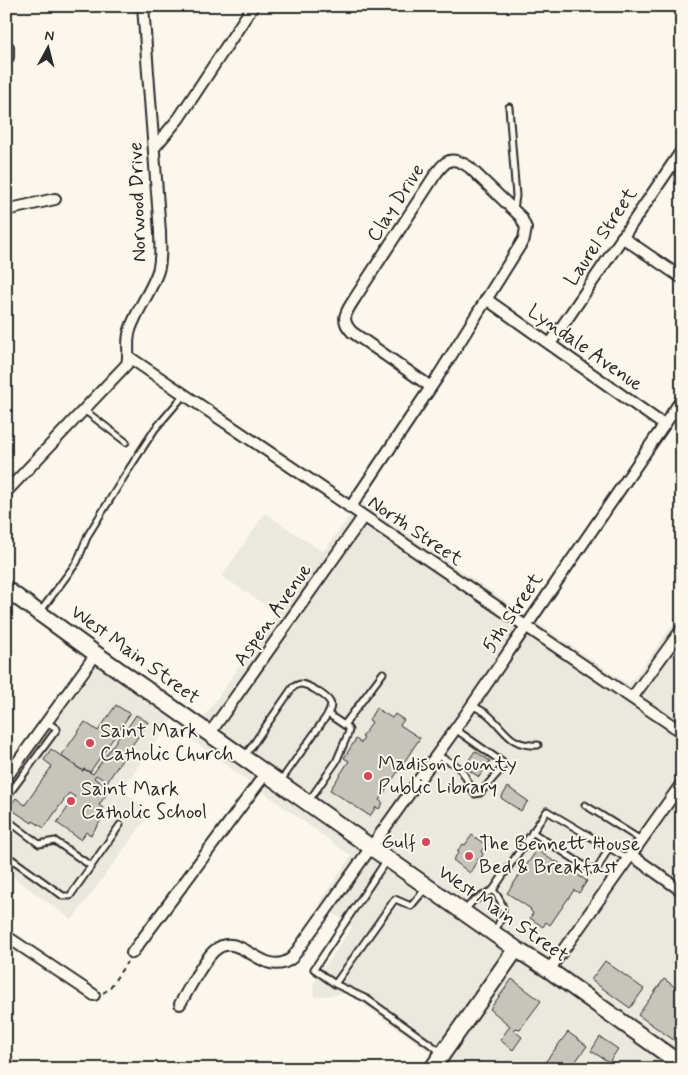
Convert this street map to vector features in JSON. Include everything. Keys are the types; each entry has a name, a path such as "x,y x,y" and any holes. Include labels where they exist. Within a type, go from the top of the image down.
{"main road":[{"name":"West Main Street","path":"6,588 96,654 516,949 549,970 678,1066"},
{"path":"438,1064 516,949"}],"street":[{"name":"Norwood Drive","path":"129,357 127,342 129,333 154,280 161,257 143,6"},
{"path":"154,148 179,118 253,6"},
{"path":"6,58 8,57 8,47"},
{"name":"Laurel Street","path":"550,344 682,150"},
{"name":"Clay Drive","path":"350,508 432,387 524,239 525,224 514,210 477,174 461,162 454,160 444,163 346,314 345,324 352,332 432,387"},
{"path":"6,210 56,200"},
{"path":"622,237 682,278"},
{"name":"Lyndale Avenue","path":"486,299 664,425"},
{"path":"6,492 123,370 129,357"},
{"name":"North Street","path":"129,357 682,732"},
{"name":"5th Street","path":"180,1004 209,957 221,946 228,944 236,945 267,962 275,964 286,962 292,958 472,705 682,398"},
{"name":"Aspen Avenue","path":"210,733 363,517"},
{"path":"632,698 682,629"},
{"path":"6,778 96,654"},
{"path":"132,953 266,772"},
{"path":"549,970 682,783"},
{"path":"630,857 682,891"},
{"path":"6,936 94,995"}],"lane":[{"path":"509,107 516,196 514,210"},
{"path":"40,612 77,562 88,535 155,429 184,395"},
{"path":"84,410 126,442"},
{"path":"344,725 383,673"},
{"path":"244,757 293,687 302,684 327,698 331,702 328,714 280,783"},
{"path":"472,705 487,714 502,732 521,745 538,745"},
{"path":"308,803 336,762 349,730 328,714"},
{"path":"6,798 57,729 47,722"},
{"path":"436,755 459,768 467,778 470,788 475,794 480,794 503,768 502,762 454,729"},
{"path":"585,805 641,840"},
{"path":"464,912 473,901 493,890 547,810 609,847 630,857"},
{"path":"6,820 39,844 54,841 91,866"},
{"path":"6,855 63,896 70,896 120,824"},
{"path":"532,832 591,870 598,868 609,847"},
{"path":"387,858 314,969 335,984 367,999 438,1064"},
{"path":"335,984 395,899 411,906 427,886"},
{"path":"493,890 502,901 503,908 503,916 494,933"}],"path":[{"path":"94,995 103,994 110,989 132,953"}],"shaded area":[{"path":"360,502 629,685 682,612 682,1069 429,1069 423,1064 431,1053 348,993 315,997 313,984 352,927 319,903 351,856 189,738 277,613 222,576 265,513 323,552"},
{"name":"Saint Mark Catholic School","path":"97,666 172,720 121,790 151,812 72,920 6,872 6,790"}],"building":[{"name":"Saint Mark Catholic Church","path":"116,705 130,714 90,772 84,769 83,771 61,756 85,722 98,731"},
{"name":"Madison County Public Library","path":"376,708 392,718 395,714 404,720 400,725 420,738 379,800 383,803 379,809 376,807 370,816 330,790 349,761 344,758 356,739 361,743 364,738 362,737 372,722 369,720"},
{"path":"136,715 148,722 107,782 96,775 94,778 110,789 99,805 103,808 97,816 102,819 91,835 86,832 81,840 57,823 75,797 69,793 44,828 33,821 32,823 9,808 16,798 25,805 52,766 44,760 51,749 83,771 84,769 93,774"},
{"path":"475,751 490,761 479,777 464,767"},
{"path":"508,787 528,801 521,811 501,798"},
{"name":"The Bennett House Bed & Breakfast","path":"472,835 486,845 481,851 483,854 481,858 478,859 470,873 453,860 459,852 457,851 463,844 465,845"},
{"path":"537,850 587,881 579,893 574,890 550,925 546,922 543,927 530,918 533,913 531,909 507,893"},
{"path":"605,961 644,989 630,1008 591,980"},
{"path":"512,979 541,1001 520,1029 515,1028 513,1030 522,1037 513,1050 500,1040 510,1026 490,1009"},
{"path":"664,979 682,992 682,1038 678,1043 638,1015"},
{"path":"568,1032 587,1046 570,1069 540,1069"},
{"path":"600,1037 618,1049 609,1062 591,1051"}],"place":[{"name":"Saint Mark Catholic Church","path":"90,743"},
{"name":"Madison County Public Library","path":"368,776"},
{"name":"Saint Mark Catholic School","path":"71,801"},
{"name":"Gulf","path":"426,842"},
{"name":"The Bennett House Bed & Breakfast","path":"469,856"}]}
